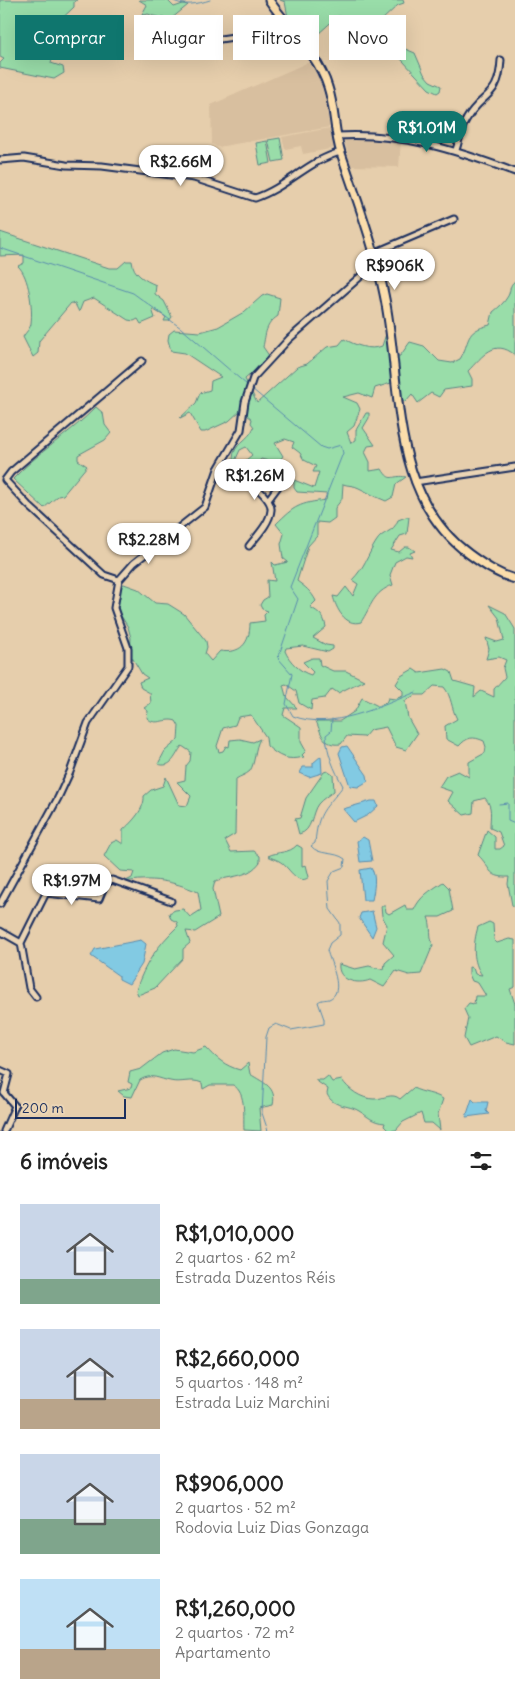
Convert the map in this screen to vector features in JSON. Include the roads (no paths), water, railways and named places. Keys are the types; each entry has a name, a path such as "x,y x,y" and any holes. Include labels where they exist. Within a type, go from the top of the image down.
{"main road":[{"path":"269,0 279,15"},
{"path":"315,60 324,76 331,98 341,152 357,194 377,262 390,330 399,419 415,482 435,521 453,540 493,571 515,579"}],"street":[{"path":"456,150 465,120 493,92 500,77 501,60"},
{"path":"337,136 381,135 456,150 515,172"},
{"path":"0,160 24,158 66,165 102,166 194,178 255,198 280,187 321,160 341,152"},
{"path":"374,252 454,219"},
{"path":"0,904 58,798 88,724 128,666 128,648 114,608 119,580 134,563 205,507 222,462 242,430 245,402 253,378 289,339 377,262"},
{"path":"119,580 104,575 28,505 5,480 11,472 142,361"},
{"path":"222,462 246,479 268,500 272,509 249,546"},
{"path":"415,482 515,467"},
{"path":"268,500 288,473"},
{"path":"36,996 29,988 21,943 47,893 99,899 105,884 112,880 171,901"},
{"path":"0,932 21,943"},
{"path":"0,1070 9,1074 4,1093 16,1106 4,1131"}],"water":[{"path":"347,746 367,775 368,781 358,787 350,786 339,753 342,747"},
{"path":"321,756 322,773 309,777 300,773 303,767 313,767 313,763"},
{"path":"376,801 378,806 368,815 354,822 343,809"},
{"path":"363,837 368,840 372,861 360,862 357,841"},
{"path":"371,868 374,879 372,900 363,900 360,870"},
{"path":"372,911 376,927 372,937 359,918 361,913"},
{"path":"141,940 146,944 142,964 129,984 119,979 119,976 91,956 95,949"},
{"path":"472,1099 475,1102 488,1102 486,1111 489,1114 466,1117"}],"waterway":[{"path":"172,0 181,4 196,4 210,0"},
{"path":"0,248 133,293 181,328 247,385"},
{"path":"252,389 321,447 327,449 341,445 343,453 290,587 298,599 278,658 292,674 286,704 293,716 323,721 356,715 416,692"},
{"path":"268,1131 262,1113 266,1037 269,1028 276,1024 291,1030 324,1024 318,1002 329,999 334,995 337,984 327,950 330,943 340,935 340,923 330,909 328,881 334,871 344,867 345,859 337,855 318,851 311,846 315,843 316,832 323,811 343,786 328,749 326,735 331,731 332,719"},
{"path":"499,804 508,803 508,821 515,824"}]}
